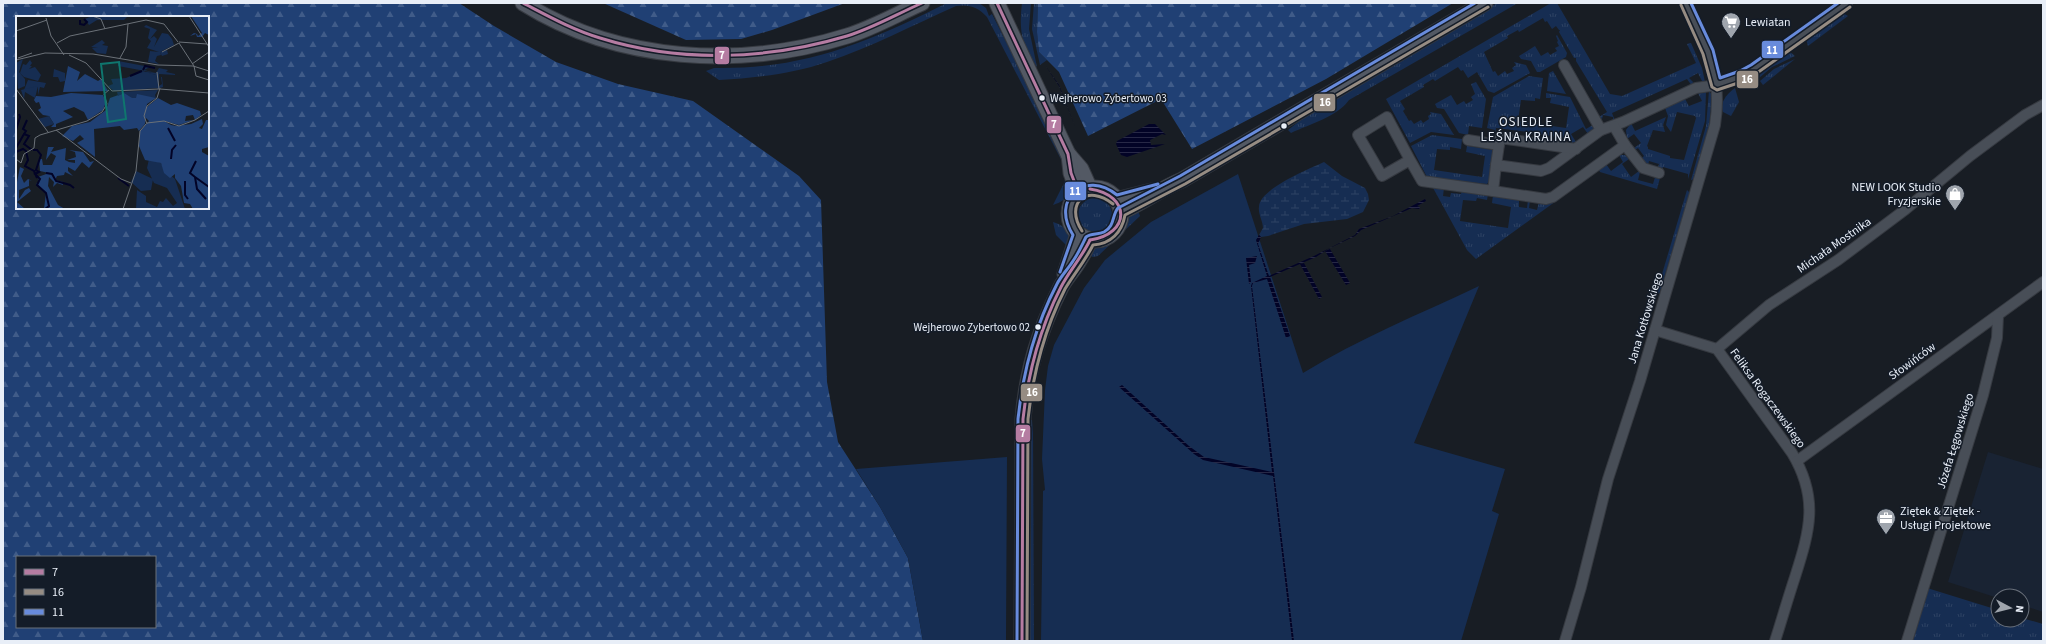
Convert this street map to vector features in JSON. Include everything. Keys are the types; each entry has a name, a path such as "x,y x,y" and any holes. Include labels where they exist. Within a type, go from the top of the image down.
{"street":[{"path":"523,3 539,13 576,30 624,45 695,56 751,55 779,52 848,35 922,3"},
{"path":"997,3 1068,154 1071,173 1084,191"},
{"path":"1118,206 1139,204 1161,189 1182,180 1485,3"},
{"name":"Jana Kotłowskiego","path":"1565,641 1581,587 1610,472 1655,330 1715,125 1718,103 1717,84 1711,59 1686,3"},
{"path":"1496,165 1541,172 1549,168 1602,130 1614,126 1696,88 1717,84 1742,76 1847,3"},
{"path":"1564,65 1602,130"},
{"name":"Michała Mostnika","path":"1717,349 1769,305 1838,260 1906,209 1970,156 2025,115 2043,104"},
{"path":"1410,160 1382,176 1358,135 1387,117 1422,181 1546,199 1553,197 1625,145"},
{"path":"1614,126 1625,145 1643,168 1659,173"},
{"path":"1493,191 1500,138 1576,149"},
{"path":"1468,140 1499,144"},
{"path":"1105,190 1118,206 1120,220 1112,234 1098,240 1084,237 1073,228 1069,215 1073,201 1084,191 1105,190"},
{"path":"1022,641 1023,419 1025,393 1030,366 1041,332 1062,285 1080,259 1084,237"},
{"name":"Słowińców","path":"1797,461 2043,282"},
{"name":"Józefa Łęgowskiego","path":"1907,641 1983,395 1997,338 1998,316"},
{"name":"Feliksa Rogaczewskiego","path":"1655,330 1717,349 1797,461 1809,499 1808,531 1775,641"}],"shaded area":[{"path":"1045,65 1059,85 1076,129 1059,86"},
{"path":"1149,124 1155,124 1166,135 1162,134 1150,140 1151,145 1165,144 1127,157 1121,155 1116,144 1117,141"},
{"path":"1425,199 1426,201 1417,206 1420,207 1419,209 1412,208 1361,230 1355,236 1328,249 1316,257 1270,277 1290,336 1286,338 1267,279 1253,283 1252,286 1294,641 1292,641 1273,476 1203,460 1194,454 1119,387 1122,385 1189,446 1204,457 1272,472 1251,286 1252,283 1267,276 1256,240 1259,235 1261,237 1258,244 1269,276 1314,256 1355,235 1359,229 1393,216"},
{"path":"1330,249 1350,283 1346,285 1325,251"},
{"path":"1257,256 1255,263 1249,265 1251,282 1249,284 1246,258"},
{"path":"1304,263 1322,297 1319,299 1300,264"},
{"path":"1988,452 2043,469 2043,612 2030,608 2030,588 1990,588 1990,595 1948,582"}],"green space":[{"path":"3,3 459,3 494,26 556,62 618,84 693,101 799,176 821,200 827,382 838,442 880,507 908,558 923,641 3,641"},
{"path":"603,3 845,3 772,30 741,39 686,40"},
{"path":"947,3 979,3 986,8 989,16 992,14 1055,139 1067,171 987,17 973,7 965,5 956,6 860,50 800,70 760,77 719,80 706,71 714,68 777,64 806,59 835,51 890,30"},
{"path":"1022,3 1031,3 1029,29 1037,67 1027,52 1022,37"},
{"path":"1034,3 1038,3 1037,32 1039,52 1047,60 1040,65 1032,29"},
{"path":"1038,3 1453,3 1326,79 1192,149 1161,99 1088,136 1059,72 1039,52 1037,32"},
{"path":"1497,3 1518,3 1349,100 1344,106 1330,116 1291,133 1288,130 1307,115"},
{"path":"1551,3 1557,3 1610,94 1622,96 1696,63 1687,44 1690,43 1702,68 1705,82 1702,81 1698,73 1689,78 1693,82 1692,86 1687,79 1612,113 1615,121 1613,121 1613,117 1603,115 1602,119 1599,117 1607,112 1576,61 1576,58 1574,58 1559,32 1560,30 1556,26 1552,29 1543,18 1519,32 1518,30 1507,36 1508,38 1484,52 1493,72 1495,71 1498,76 1505,71 1507,74 1514,71 1512,68 1516,65 1514,62 1526,65 1530,73 1494,93 1488,91 1477,72 1468,78 1463,70 1461,71 1458,67 1435,81 1433,79 1423,85 1424,87 1400,101 1405,109 1403,111 1409,121 1411,120 1414,124 1421,120 1423,123 1429,119 1428,116 1431,114 1430,112 1441,114 1454,135 1431,132 1410,143 1386,99"},
{"path":"1843,13 1848,16 1808,46 1806,39"},
{"path":"1557,35 1567,53 1566,57 1540,72 1537,72 1531,61 1521,59 1519,56 1535,46 1541,56 1548,52 1550,55 1557,51 1555,48 1559,46 1557,42"},
{"path":"1789,51 1795,56 1772,67 1752,84 1752,78"},
{"path":"1795,59 1763,85 1760,81 1774,69"},
{"path":"1553,71 1566,94 1547,91 1549,73"},
{"path":"1529,76 1543,78 1540,99 1535,98 1535,101 1521,100 1518,121 1566,128 1569,107 1550,103 1551,98 1546,98 1546,93 1570,97 1586,129 1593,125 1594,130 1588,134 1583,127 1571,134 1576,142 1572,143 1571,139 1530,133 1530,137 1526,136 1527,132 1496,128 1494,138 1495,130 1487,128 1493,97"},
{"path":"1476,82 1486,99 1482,128 1469,126 1468,135 1459,133 1444,109 1437,108 1435,104 1451,95 1457,105 1464,101 1466,104 1473,100 1471,97 1475,94 1471,84"},
{"path":"1735,88 1739,102 1731,116 1723,112 1722,105 1727,95"},
{"path":"1706,91 1705,121 1688,179 1688,174 1663,167 1657,189 1600,172 1599,170 1476,259 1467,250 1432,186 1444,188 1443,196 1450,197 1451,193 1461,194 1462,190 1488,194 1487,200 1477,198 1476,201 1463,200 1460,221 1508,228 1511,207 1492,203 1493,195 1519,200 1519,207 1527,208 1528,200 1530,200 1529,208 1537,210 1539,202 1606,164 1611,171 1623,162 1619,155 1625,155 1629,159 1622,164 1631,177 1639,171 1638,180 1653,184 1659,164 1649,161 1648,165 1641,159 1644,156 1638,148 1635,150 1634,148 1641,143 1634,134 1627,139 1626,130 1631,123 1635,131 1666,117 1663,125 1665,132 1653,130 1647,146 1648,149 1670,156 1670,158 1684,160 1696,118 1695,116 1677,112 1671,132 1666,125 1668,116 1665,108 1685,99 1689,106 1702,101 1698,93"},
{"path":"1709,91 1712,95 1709,127 1694,179 1691,180 1706,126"},
{"path":"1432,135 1462,139 1461,149 1450,147 1450,150 1437,149 1434,170 1482,177 1485,156 1466,152 1467,146 1493,150 1489,181 1487,184 1427,177 1411,146"},
{"path":"1324,162 1342,176 1365,188 1369,200 1363,212 1347,219 1304,224 1261,237 1259,235 1263,228 1259,207 1261,200 1267,193 1286,180"},
{"path":"1238,174 1303,373 1367,338 1479,286 1414,443 1505,469 1492,511 1499,514 1461,641 1041,641 1043,491 1045,490 1042,459 1045,390 1048,366 1054,345 1084,288 1105,260 1151,222"},
{"path":"1066,179 1070,191 1063,200 1053,205"},
{"path":"1687,190 1690,193 1659,294 1657,291"},
{"path":"1095,198 1107,203 1112,215 1107,227 1095,232 1083,227 1078,215 1083,203"},
{"path":"1137,208 1140,216 1098,256 1093,257 1086,254 1095,243 1105,241 1115,235 1125,216"},
{"path":"1053,222 1063,227 1069,234 1070,237 1066,245 1056,235"},
{"path":"1030,420 1032,420 1033,434 1034,641 1028,641"},
{"path":"1007,457 1006,641 923,641 908,558 880,507 856,469"},
{"path":"1927,588 1990,608 1990,628 2030,628 2030,620 2043,624 2043,641 1911,641"}],"transit line":[{"name":"7","path":"523,3 580,31 600,38 661,52 692,55 755,54 817,44 857,33 922,3"},
{"name":"7","path":"997,3 1068,154 1071,173 1079,194"},
{"name":"11","path":"1017,641 1018,419 1020,401 1031,350 1042,316 1059,281 1075,258 1086,237 1108,230 1118,208 1180,176 1475,3"},
{"name":"11","path":"1691,3 1713,50 1720,78 1740,71 1751,65 1838,3"},
{"name":"16","path":"1681,5 1703,54 1712,87 1717,90 1744,81 1757,73 1850,7"},
{"name":"16","path":"1027,641 1028,419 1030,402 1040,352 1051,320 1065,289 1087,257 1093,245 1110,240 1115,236 1124,221 1125,215 1185,184 1488,7"},
{"name":"11","path":"1060,272 1073,235 1067,222 1066,210 1068,200 1074,192 1083,187 1093,185 1105,188 1117,195 1158,184"},
{"name":"7","path":"1090,189 1103,193 1113,199 1119,206 1121,214 1119,223 1113,230 1103,236 1090,240"},
{"name":"16","path":"1082,231 1077,221 1076,212 1077,205 1081,199 1087,196 1095,195 1113,204"},
{"name":"7","path":"1022,641 1023,419 1025,402 1036,351 1047,318 1064,281 1090,240"}],"place":[{"name":"Lewiatan","path":"1731,39"},
{"name":"Wejherowo Zybertowo 03","path":"1042,98"},
{"name":"NEW LOOK Studio Fryzjerskie","path":"1955,211"},
{"name":"Wejherowo Zybertowo 02","path":"1038,327"},
{"name":"Ziętek & Ziętek - Usługi Projektowe","path":"1886,535"}],"district":[{"name":"OSIEDLE LEŚNA KRAINA","path":"1526,128"}]}
